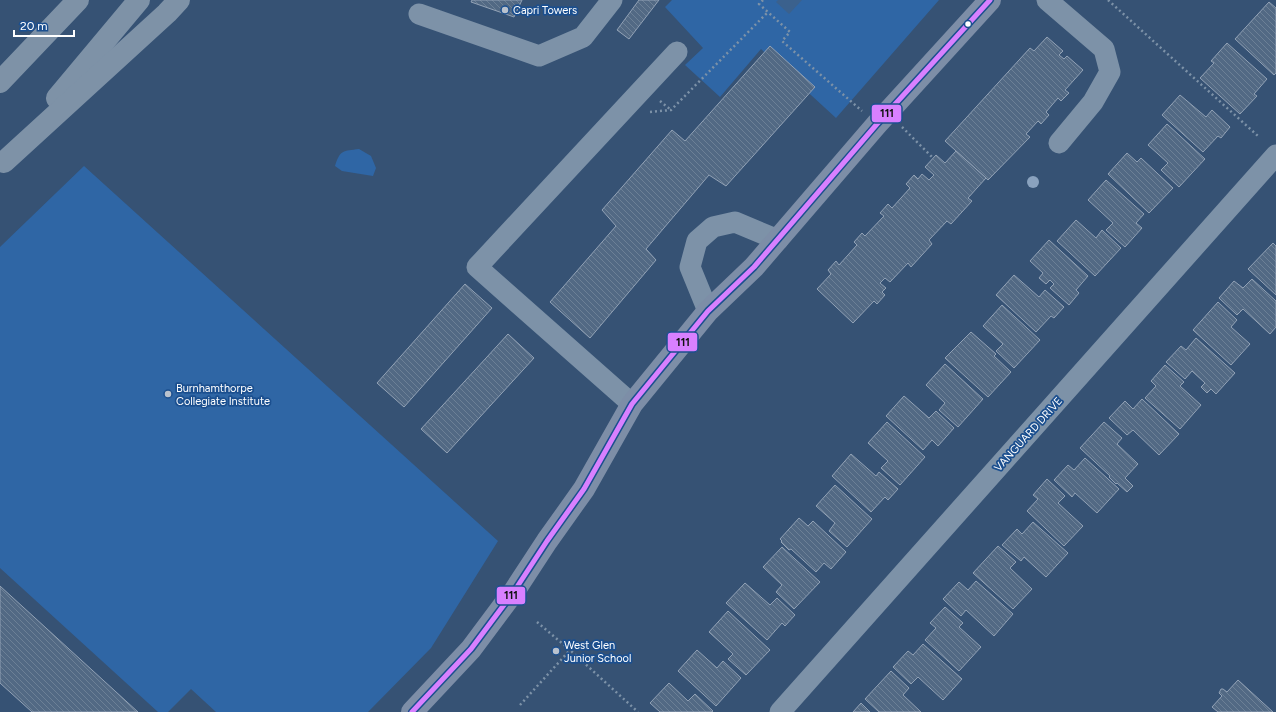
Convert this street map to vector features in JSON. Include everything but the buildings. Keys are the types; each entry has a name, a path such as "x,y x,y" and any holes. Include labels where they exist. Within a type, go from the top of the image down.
{"highway":[{"path":"0,82 78,0"},
{"path":"2,164 139,0"},
{"path":"2,164 167,13 179,0"}],"main road":[{"path":"412,712 471,649 515,590 584,488 632,404 708,311 754,267 882,119 990,0"}],"street":[{"path":"419,14 539,56 583,37 612,0"},
{"path":"1047,0 1104,49 1110,72 1093,102 1059,143"},
{"path":"632,404 477,267 677,52"},
{"name":"VANGUARD DRIVE","path":"780,712 1276,155"},
{"path":"708,311 690,268 697,241 714,228 735,222 778,240"}],"path":[{"path":"763,0 759,4 790,32 782,41 933,158"},
{"path":"1108,0 1258,136"},
{"path":"645,112 671,110 768,12"},
{"path":"537,622 638,712"},
{"path":"520,705 570,650"}],"shaded area":[{"path":"672,0 939,0 836,118 761,49 720,97 685,65 703,48 665,7"},
{"path":"778,0 802,0 789,14 776,2"},
{"path":"359,149 371,156 376,168 373,176 342,171 335,166 343,152"},
{"name":"Burnhamthorpe Collegiate Institute","path":"84,166 498,541 431,648 368,712 216,712 191,689 168,712 158,712 0,568 0,247"}],"transit line":[{"name":"111","path":"412,712 471,649 515,590 547,541 584,489 632,404 708,311 754,267 877,124 990,0"}],"place":[{"name":"Capri Towers","path":"505,10"},
{"name":"Burnhamthorpe Collegiate Institute","path":"168,394"},
{"name":"West Glen Junior School","path":"556,651"}]}
